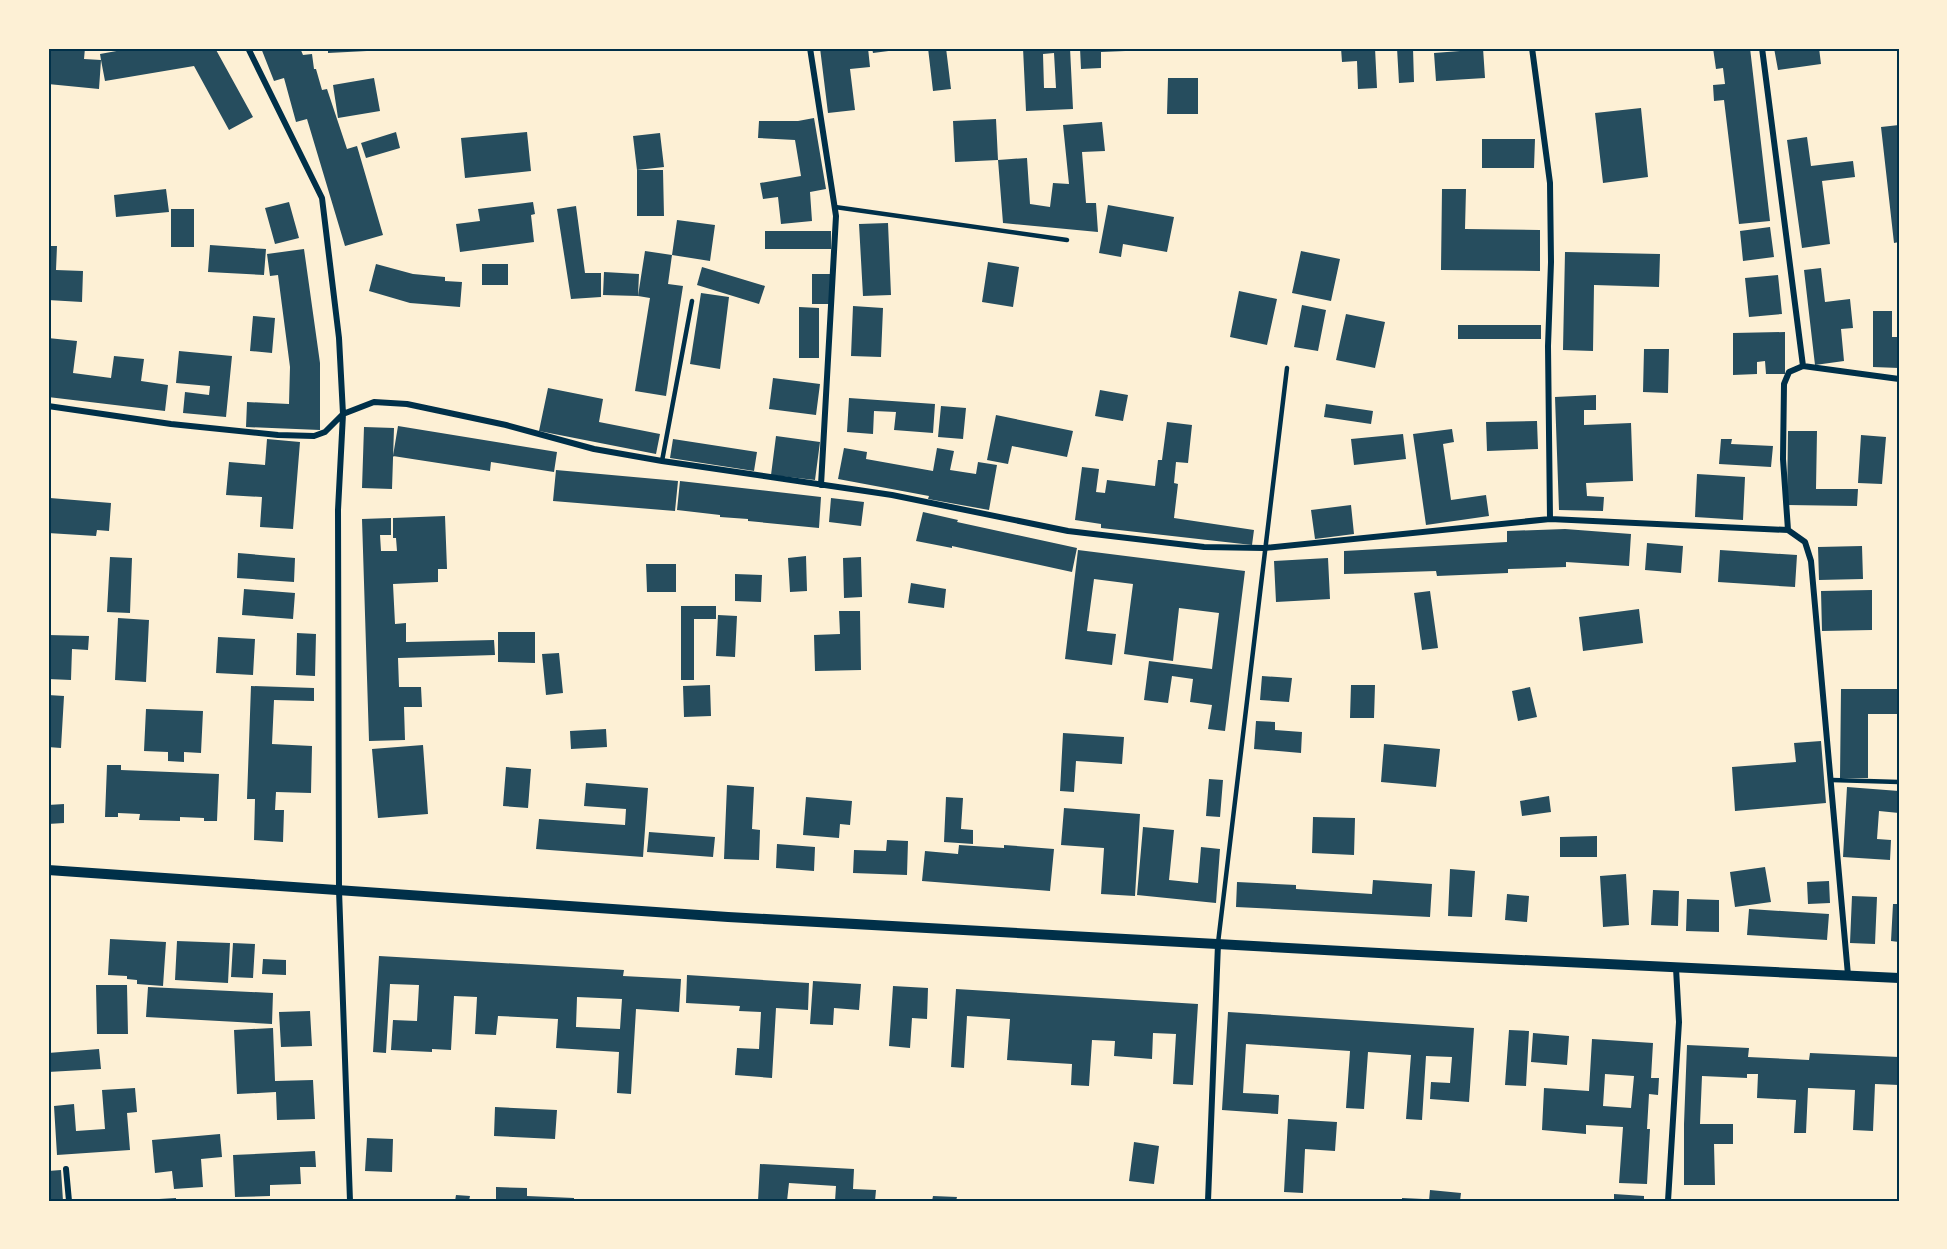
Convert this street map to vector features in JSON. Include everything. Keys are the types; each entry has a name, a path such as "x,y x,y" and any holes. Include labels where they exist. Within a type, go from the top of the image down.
{"street":[{"path":"249,48 322,198 339,339 344,414 338,510 339,890 350,1201"},
{"path":"810,48 835,207 836,231 821,485"},
{"path":"1532,48 1550,183 1551,262 1548,346 1550,519"},
{"path":"1762,48 1803,366"},
{"path":"1788,530 1783,459 1784,384 1789,372 1803,366 1899,379"},
{"path":"48,406 171,424 278,435 314,436 325,432 344,414 374,402 407,404 482,420 594,449 892,495 1068,531 1204,546 1264,548 1550,519 1788,530 1805,542 1811,561 1848,975"},
{"path":"48,870 740,917 1899,978"},
{"path":"1208,1201 1218,943"},
{"path":"1668,1201 1679,1022 1676,968"},
{"path":"66,1169 69,1201"}],"lane":[{"path":"835,207 1067,240"},
{"path":"662,461 692,301"},
{"path":"1218,943 1287,368"},
{"path":"1832,780 1899,782"}],"building":[{"path":"48,48 85,48 84,59 101,60 99,89 48,84"},
{"path":"133,48 215,48 253,117 229,130 194,66 105,81 100,54"},
{"path":"261,48 300,48 303,55 312,54 314,69 316,69 322,90 327,89 347,149 357,146 383,235 345,246 307,119 296,122 284,78 274,81"},
{"path":"328,48 367,48 367,51 328,53"},
{"path":"820,48 868,48 870,67 850,69 855,110 828,113"},
{"path":"872,48 904,48 904,49 873,53"},
{"path":"928,48 946,48 951,89 933,91"},
{"path":"1023,48 1070,48 1073,109 1026,111","holes":["1054,53 1056,88 1044,88 1043,54"]},
{"path":"1080,48 1150,48 1150,50 1101,52 1101,68 1081,69"},
{"path":"1341,48 1375,48 1377,88 1358,89 1357,61 1342,62"},
{"path":"1397,48 1413,48 1414,82 1399,83"},
{"path":"1460,48 1483,48 1485,78 1436,81 1434,53 1460,51"},
{"path":"1713,48 1750,48 1770,221 1739,224 1724,100 1714,101 1713,85 1725,84 1723,68 1716,69"},
{"path":"1774,48 1819,48 1821,64 1778,70"},
{"path":"374,78 380,111 338,118 333,85"},
{"path":"1168,78 1198,78 1198,114 1167,114"},
{"path":"1641,108 1648,177 1603,183 1595,113"},
{"path":"814,118 826,189 810,192 812,221 781,224 778,197 763,199 760,183 801,176 795,140 758,138 759,121 798,121"},
{"path":"996,119 998,160 955,162 953,121"},
{"path":"1102,122 1105,151 1082,152 1086,203 1096,203 1098,232 1003,223 998,160 1027,158 1030,204 1050,207 1053,183 1069,184 1063,125"},
{"path":"1899,125 1899,242 1894,243 1881,127"},
{"path":"396,132 400,148 366,158 361,143"},
{"path":"527,132 531,171 465,178 461,138"},
{"path":"660,133 664,167 637,170 633,136"},
{"path":"1807,137 1811,166 1853,161 1855,177 1822,181 1830,244 1802,248 1787,140"},
{"path":"1482,139 1535,139 1534,168 1482,168"},
{"path":"637,170 663,170 664,216 637,216"},
{"path":"166,189 169,212 116,217 114,195"},
{"path":"1442,189 1466,189 1465,229 1540,230 1540,271 1441,270"},
{"path":"289,202 299,238 275,244 265,208"},
{"path":"533,202 535,214 531,215 534,242 460,252 456,224 480,221 478,209"},
{"path":"1108,205 1174,217 1167,252 1123,244 1121,257 1099,253"},
{"path":"576,206 585,273 601,273 601,297 571,299 557,209"},
{"path":"171,209 194,209 194,247 171,247"},
{"path":"677,220 715,225 710,261 672,255"},
{"path":"888,223 891,295 863,296 859,224"},
{"path":"1770,227 1774,257 1743,261 1740,231"},
{"path":"765,231 831,231 831,249 765,249"},
{"path":"210,245 266,249 264,275 208,272"},
{"path":"48,246 57,246 56,270 83,271 82,302 48,300"},
{"path":"304,249 320,363 320,430 246,427 247,402 289,404 290,367 278,275 270,276 267,254"},
{"path":"645,251 672,255 668,284 683,286 666,396 635,391 650,298 638,296"},
{"path":"1301,251 1340,259 1331,301 1292,293"},
{"path":"1565,252 1660,254 1659,287 1594,285 1593,351 1563,350"},
{"path":"988,262 1019,267 1013,307 982,302"},
{"path":"376,264 413,274 445,277 445,281 462,282 460,307 410,303 369,291"},
{"path":"482,264 508,264 508,285 482,285"},
{"path":"702,267 765,286 759,304 697,285"},
{"path":"1821,268 1825,302 1850,299 1853,328 1841,329 1844,361 1815,365 1804,270"},
{"path":"604,272 639,274 638,296 603,295"},
{"path":"812,274 831,274 830,304 812,304"},
{"path":"1778,275 1782,314 1749,317 1745,278"},
{"path":"1239,291 1277,299 1267,345 1230,337"},
{"path":"701,293 729,297 720,369 690,364"},
{"path":"1302,305 1326,310 1318,351 1294,347"},
{"path":"853,306 883,308 881,357 851,356"},
{"path":"799,307 819,308 819,358 799,358"},
{"path":"1873,311 1892,311 1892,337 1899,337 1899,368 1873,367"},
{"path":"1346,314 1385,322 1375,368 1336,360"},
{"path":"253,316 275,318 272,353 250,351"},
{"path":"1458,325 1541,325 1541,339 1458,339"},
{"path":"1785,332 1785,374 1766,374 1765,361 1757,362 1757,374 1733,375 1733,333"},
{"path":"48,338 77,341 73,373 111,378 114,356 144,359 141,381 168,385 165,411 48,397"},
{"path":"1644,349 1669,349 1668,393 1643,392"},
{"path":"179,351 232,356 226,417 183,413 185,392 209,395 210,386 176,383"},
{"path":"773,378 820,384 816,415 769,409"},
{"path":"548,388 603,399 599,422 660,434 656,454 539,431"},
{"path":"1100,390 1128,395 1123,421 1095,416"},
{"path":"1596,395 1596,410 1584,410 1584,425 1631,423 1633,481 1586,483 1587,496 1604,497 1603,511 1559,510 1555,397"},
{"path":"849,398 935,404 933,433 894,430 896,412 874,411 873,434 847,432"},
{"path":"1326,404 1373,411 1371,424 1324,417"},
{"path":"941,406 966,408 963,439 938,437"},
{"path":"996,415 1073,431 1067,457 1012,446 1008,464 987,460"},
{"path":"1537,421 1538,449 1487,451 1486,422"},
{"path":"1167,422 1192,425 1188,463 1176,462 1174,483 1178,484 1174,518 1254,530 1252,545 1101,528 1101,524 1075,520 1082,467 1099,469 1096,492 1105,493 1107,480 1155,486 1158,460 1162,460"},
{"path":"398,426 557,452 554,472 491,462 490,471 393,456"},
{"path":"364,427 394,428 392,489 362,488"},
{"path":"1452,429 1454,442 1443,444 1451,500 1486,495 1489,516 1426,525 1413,434"},
{"path":"1788,431 1817,431 1816,489 1858,489 1857,506 1787,505"},
{"path":"1403,434 1406,459 1354,465 1351,439"},
{"path":"1861,435 1886,437 1882,484 1858,483"},
{"path":"776,436 820,442 815,480 771,475"},
{"path":"267,439 300,442 293,529 260,527 262,497 226,495 229,462 265,465"},
{"path":"673,439 757,452 754,471 670,458"},
{"path":"1721,439 1732,439 1731,444 1773,446 1771,467 1719,464"},
{"path":"844,448 867,452 866,459 933,471 937,448 954,451 950,470 976,474 978,462 997,465 989,510 838,479"},
{"path":"556,470 678,481 675,511 553,501"},
{"path":"1697,474 1745,477 1743,520 1695,517"},
{"path":"680,481 821,497 819,528 748,521 748,519 677,510"},
{"path":"50,498 111,503 109,531 97,530 96,536 48,533"},
{"path":"831,498 864,502 861,526 829,522"},
{"path":"1351,505 1354,534 1315,539 1311,510"},
{"path":"923,512 958,520 957,522 1077,548 1072,572 952,546 952,548 916,541"},
{"path":"445,516 447,569 438,569 438,582 393,584 395,624 406,623 406,642 494,640 495,655 398,658 399,687 421,687 422,707 404,707 405,740 369,741 362,519 391,518 391,535 380,535 381,551 397,551 396,538 393,538 393,518"},
{"path":"1565,529 1631,534 1629,566 1566,562 1566,567 1508,569 1508,573 1437,576 1436,571 1344,574 1344,551 1507,542 1507,531"},
{"path":"1647,543 1683,546 1681,573 1645,570"},
{"path":"1862,546 1863,579 1819,580 1818,547"},
{"path":"1078,550 1245,571 1225,731 1208,729 1212,705 1190,702 1193,679 1172,676 1168,703 1144,700 1149,661 1212,669 1219,613 1179,608 1173,661 1124,654 1133,584 1094,579 1087,631 1116,634 1112,665 1065,659"},
{"path":"1720,550 1797,555 1795,587 1718,582"},
{"path":"238,553 295,558 294,582 237,578"},
{"path":"806,556 807,591 790,592 788,558"},
{"path":"110,557 132,558 130,613 107,612"},
{"path":"861,557 862,597 844,598 843,558"},
{"path":"1328,558 1330,599 1276,602 1274,561"},
{"path":"646,564 676,564 676,592 647,592"},
{"path":"735,574 762,575 761,602 735,601"},
{"path":"911,583 946,589 944,608 908,603"},
{"path":"244,589 295,593 293,619 242,615"},
{"path":"1872,590 1872,630 1822,631 1821,591"},
{"path":"1430,591 1438,648 1422,650 1414,593"},
{"path":"681,606 716,606 716,619 694,619 694,680 681,680"},
{"path":"1639,609 1643,643 1583,651 1579,617"},
{"path":"839,611 860,611 861,670 815,671 814,635 840,634"},
{"path":"718,615 737,616 735,657 716,656"},
{"path":"118,618 149,620 146,682 115,680"},
{"path":"498,632 535,632 535,663 498,662"},
{"path":"297,633 316,634 315,676 296,675"},
{"path":"48,635 89,636 88,650 72,649 71,680 48,679"},
{"path":"218,637 255,639 253,675 216,673"},
{"path":"559,653 563,693 546,695 542,654"},
{"path":"1262,676 1292,678 1289,702 1260,700"},
{"path":"710,685 711,716 684,717 683,686"},
{"path":"1351,685 1375,685 1374,718 1350,718"},
{"path":"251,686 314,688 314,701 274,700 272,744 312,746 311,793 276,792 275,810 284,810 283,842 254,840 255,799 247,799"},
{"path":"1530,687 1537,717 1518,721 1512,691"},
{"path":"1841,689 1899,689 1899,714 1868,714 1868,778 1840,778"},
{"path":"48,695 64,696 61,748 48,747"},
{"path":"146,709 203,711 201,753 184,752 184,762 168,761 168,752 144,751"},
{"path":"1256,721 1275,722 1275,730 1302,732 1301,753 1254,749"},
{"path":"606,729 607,747 571,749 570,731"},
{"path":"1063,733 1124,737 1122,764 1076,761 1074,792 1060,791"},
{"path":"1821,741 1826,803 1735,811 1732,767 1796,762 1794,743"},
{"path":"1384,744 1440,749 1436,787 1381,782"},
{"path":"423,745 428,814 378,818 372,749"},
{"path":"107,765 121,765 121,770 219,774 217,821 180,817 180,821 139,820 140,814 118,813 118,817 105,817"},
{"path":"506,767 531,769 528,808 503,806"},
{"path":"1209,779 1223,780 1220,817 1206,816"},
{"path":"586,783 648,788 643,857 536,849 539,819 625,825 626,809 584,806"},
{"path":"727,785 754,787 752,829 760,830 759,860 724,859"},
{"path":"1847,787 1899,791 1899,813 1879,811 1877,839 1891,840 1890,860 1843,857"},
{"path":"1549,796 1551,812 1522,816 1520,801"},
{"path":"806,797 852,801 850,825 840,824 839,838 803,835"},
{"path":"946,797 963,798 961,829 973,830 973,844 944,842"},
{"path":"64,804 64,823 48,824 48,805"},
{"path":"1064,808 1140,814 1135,896 1101,894 1104,848 1061,845"},
{"path":"1313,817 1355,818 1354,855 1312,853"},
{"path":"1143,827 1174,830 1169,880 1198,883 1201,847 1220,849 1216,903 1137,895"},
{"path":"649,832 715,837 713,857 647,852"},
{"path":"1597,836 1597,857 1560,857 1560,837"},
{"path":"887,840 908,841 907,875 853,873 854,850 886,851"},
{"path":"777,844 815,847 814,871 776,868"},
{"path":"959,845 1004,848 1004,845 1054,849 1050,891 922,881 925,851 958,854"},
{"path":"1765,867 1771,902 1735,907 1730,872"},
{"path":"1450,869 1475,871 1472,917 1448,916"},
{"path":"1626,874 1629,925 1603,927 1600,876"},
{"path":"1373,880 1432,884 1430,917 1236,907 1237,882 1296,885 1296,889 1372,894"},
{"path":"1829,881 1830,903 1808,904 1807,882"},
{"path":"1653,890 1679,891 1678,926 1651,925"},
{"path":"1507,894 1529,896 1527,922 1505,920"},
{"path":"1852,896 1877,897 1875,944 1850,943"},
{"path":"1687,899 1719,900 1719,932 1686,931"},
{"path":"1893,904 1899,904 1899,942 1891,941"},
{"path":"1749,909 1829,914 1827,940 1747,935"},
{"path":"110,939 166,942 163,986 137,984 137,980 127,979 127,976 108,975"},
{"path":"177,941 230,943 228,983 175,980"},
{"path":"233,943 255,944 253,978 231,977"},
{"path":"379,956 624,970 623,976 681,979 679,1012 636,1009 631,1094 617,1093 619,1052 556,1048 558,1019 498,1016 496,1035 475,1034 477,997 454,996 451,1050 432,1049 432,1052 391,1050 393,1020 417,1021 419,985 390,984 386,1053 373,1052","holes":["577,997 622,999 620,1029 576,1027"]},
{"path":"263,959 286,960 286,975 262,974"},
{"path":"687,975 809,983 808,1010 776,1008 772,1078 735,1075 737,1048 759,1049 761,1012 739,1011 740,1006 686,1003"},
{"path":"813,981 861,984 859,1010 834,1008 833,1025 810,1024"},
{"path":"96,985 127,985 128,1034 97,1034"},
{"path":"893,986 928,988 927,1019 912,1018 910,1048 889,1046"},
{"path":"148,987 273,993 272,1024 146,1017"},
{"path":"956,989 1198,1004 1193,1085 1173,1084 1176,1034 1153,1033 1152,1059 1114,1056 1115,1041 1092,1040 1089,1086 1071,1085 1072,1064 1007,1060 1010,1019 967,1016 964,1068 951,1067"},
{"path":"310,1011 312,1046 281,1047 279,1012"},
{"path":"1228,1012 1474,1028 1469,1102 1430,1099 1431,1082 1450,1083 1452,1057 1426,1056 1422,1120 1406,1119 1411,1055 1368,1052 1364,1109 1346,1108 1350,1051 1246,1044 1243,1093 1279,1095 1278,1114 1222,1110"},
{"path":"273,1028 275,1081 313,1080 315,1119 277,1120 276,1092 237,1094 234,1030"},
{"path":"1509,1030 1529,1031 1526,1086 1505,1085"},
{"path":"1533,1033 1569,1036 1567,1065 1531,1062"},
{"path":"1592,1039 1653,1043 1651,1078 1659,1078 1658,1095 1649,1094 1647,1184 1619,1183 1623,1127 1586,1125 1586,1134 1542,1130 1544,1088 1589,1091","holes":["1605,1074 1634,1076 1631,1108 1603,1106"]},
{"path":"1687,1045 1749,1048 1748,1057 1809,1060 1810,1053 1899,1057 1899,1085 1875,1084 1873,1131 1853,1130 1855,1090 1808,1088 1806,1133 1794,1133 1796,1100 1757,1098 1758,1074 1747,1074 1747,1078 1702,1076 1700,1124 1733,1124 1733,1144 1714,1144 1715,1185 1684,1185"},
{"path":"99,1049 101,1069 48,1072 48,1053"},
{"path":"135,1088 137,1112 127,1113 130,1150 57,1155 54,1106 74,1104 76,1131 105,1129 102,1090"},
{"path":"495,1107 557,1110 555,1139 494,1136"},
{"path":"1288,1119 1337,1122 1335,1151 1305,1149 1303,1193 1284,1192"},
{"path":"220,1134 222,1157 201,1159 203,1187 174,1189 172,1171 155,1173 152,1140"},
{"path":"367,1138 393,1139 392,1172 365,1171"},
{"path":"1134,1142 1159,1146 1154,1184 1129,1181"},
{"path":"315,1151 316,1167 300,1167 301,1184 270,1185 270,1196 235,1197 233,1155"},
{"path":"760,1164 854,1169 853,1189 876,1190 875,1201 835,1201 836,1186 789,1183 787,1201 758,1201"},
{"path":"61,1170 63,1201 48,1201 48,1171"},
{"path":"496,1187 527,1188 527,1196 574,1198 574,1201 496,1201"},
{"path":"1430,1190 1461,1193 1460,1201 1429,1201"},
{"path":"1614,1194 1644,1196 1644,1201 1614,1201"},
{"path":"456,1195 470,1196 469,1201 455,1201"},
{"path":"933,1196 957,1197 956,1201 932,1201"},
{"path":"176,1198 176,1201 159,1201 159,1199"},
{"path":"1402,1198 1423,1199 1423,1201 1402,1201"}]}
